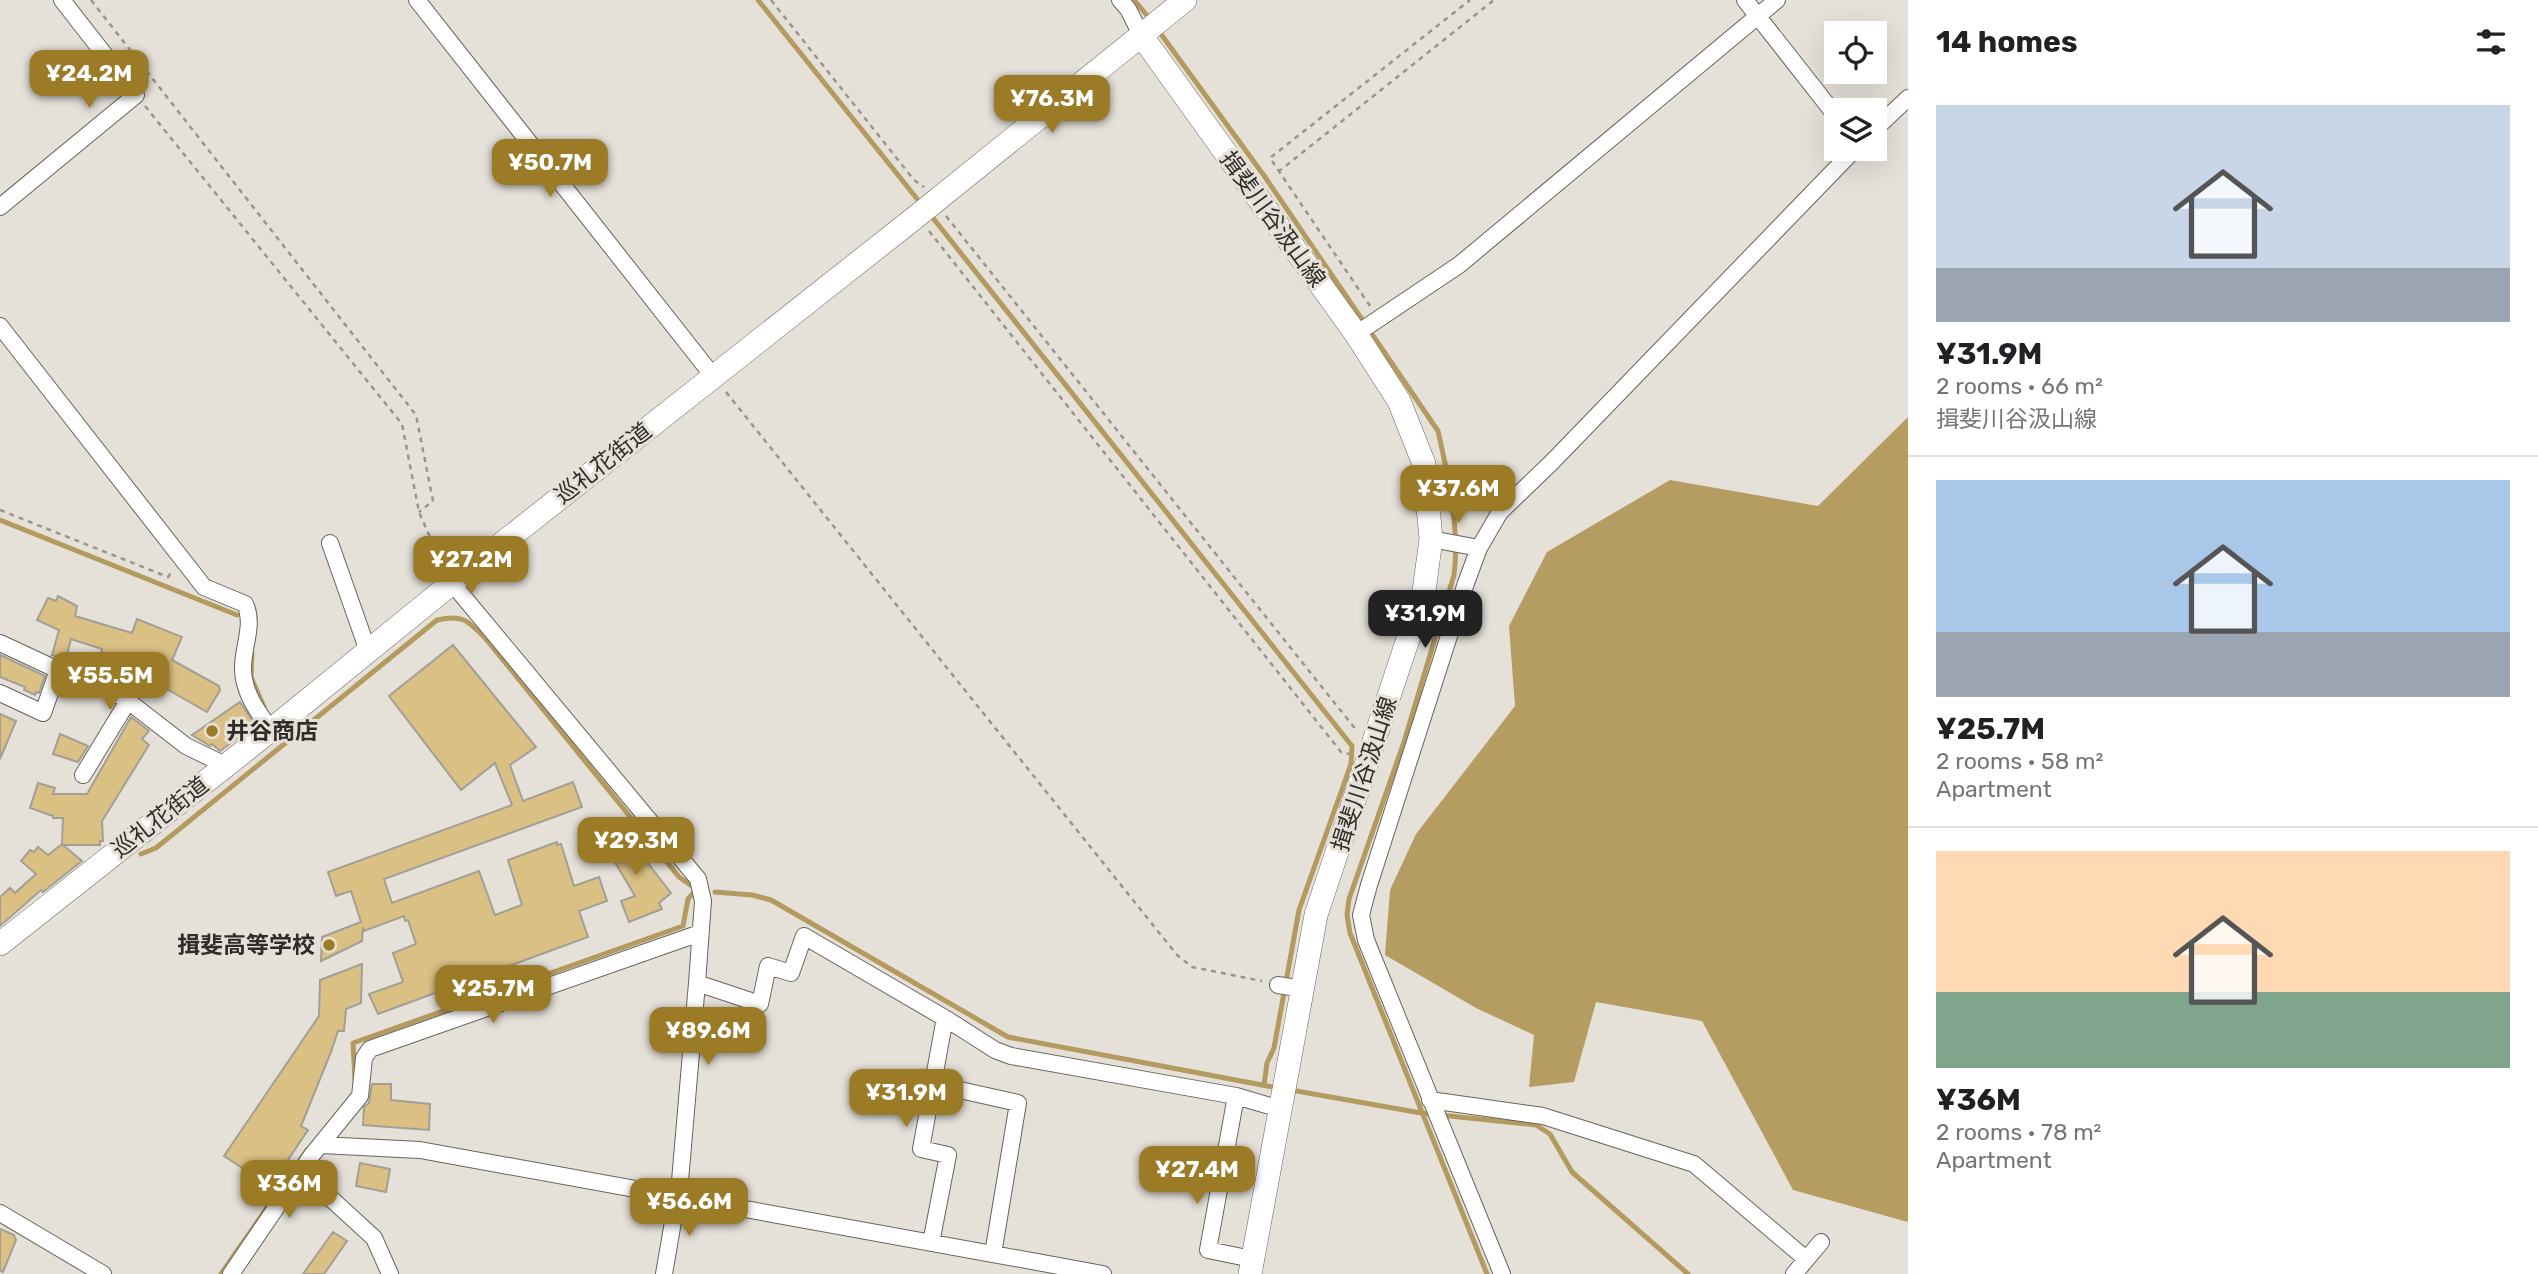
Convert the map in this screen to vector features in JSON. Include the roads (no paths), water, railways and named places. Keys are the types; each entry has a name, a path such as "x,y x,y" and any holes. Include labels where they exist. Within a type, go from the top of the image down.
{"street":[{"path":"0,207 136,95 62,0"},
{"path":"416,0 713,376"},
{"path":"1120,0 1128,9 1141,35 1185,0"},
{"path":"1745,0 1824,101"},
{"path":"1356,334 1460,265 1777,0"},
{"name":"巡礼花街道","path":"0,944 1141,35"},
{"name":"揖斐川谷汲山線","path":"1141,35 1356,334 1399,401 1424,464 1431,539 1424,591 1316,915 1251,1266"},
{"path":"1887,118 1908,98"},
{"path":"1502,1274 1366,940 1361,915 1466,583 1479,548 1500,512 1552,462 1843,161"},
{"path":"0,326 204,587 245,604 250,615 243,671 249,698 271,730"},
{"path":"1431,539 1479,548"},
{"path":"330,543 368,652"},
{"path":"458,578 698,880 704,901 697,983 677,1196 664,1274"},
{"path":"0,643 58,670 97,682 128,701 186,746 225,765"},
{"path":"0,693 43,713 58,670"},
{"path":"83,775 128,701"},
{"path":"231,1274 289,1189 360,1096 365,1058 370,1049 700,933"},
{"path":"697,983 760,1004 768,966 791,972 804,936 995,1050 1011,1056 1236,1096 1280,1109"},
{"path":"1278,985 1303,989"},
{"path":"931,1243 948,1155 921,1149 944,1023 948,1020"},
{"path":"933,1084 1018,1103 993,1254"},
{"path":"1236,1096 1208,1250 1251,1266"},
{"path":"1430,1100 1543,1116 1694,1164 1806,1259"},
{"path":"321,1145 420,1150 993,1254 1025,1267 1103,1274"},
{"path":"289,1189 327,1195 374,1238 390,1274"},
{"path":"0,1213 103,1274"},
{"path":"1794,1274 1821,1242"}],"waterway":[{"path":"758,0 922,205"},
{"path":"1134,0 1150,19"},
{"path":"1158,30 1265,177 1438,431 1454,522 1454,575 1404,742 1349,899 1347,915 1350,933 1487,1274"},
{"path":"929,213 1352,746 1351,764 1299,910 1274,1048 1267,1063 1264,1085"},
{"path":"0,520 237,615"},
{"path":"141,854 156,848 437,620 454,618 470,623 486,639 679,877 696,889"},
{"path":"252,653 251,677 264,707"},
{"path":"355,1079 353,1043 683,926 688,899 697,889"},
{"path":"715,892 752,895 771,900 1008,1037 1278,1088"},
{"path":"1291,1090 1421,1113 1536,1125 1550,1134 1572,1172 1688,1274"},
{"path":"221,1274 307,1150"}],"place":[{"name":"井谷商店","path":"212,731"},
{"name":"揖斐高等学校","path":"329,945"}]}
